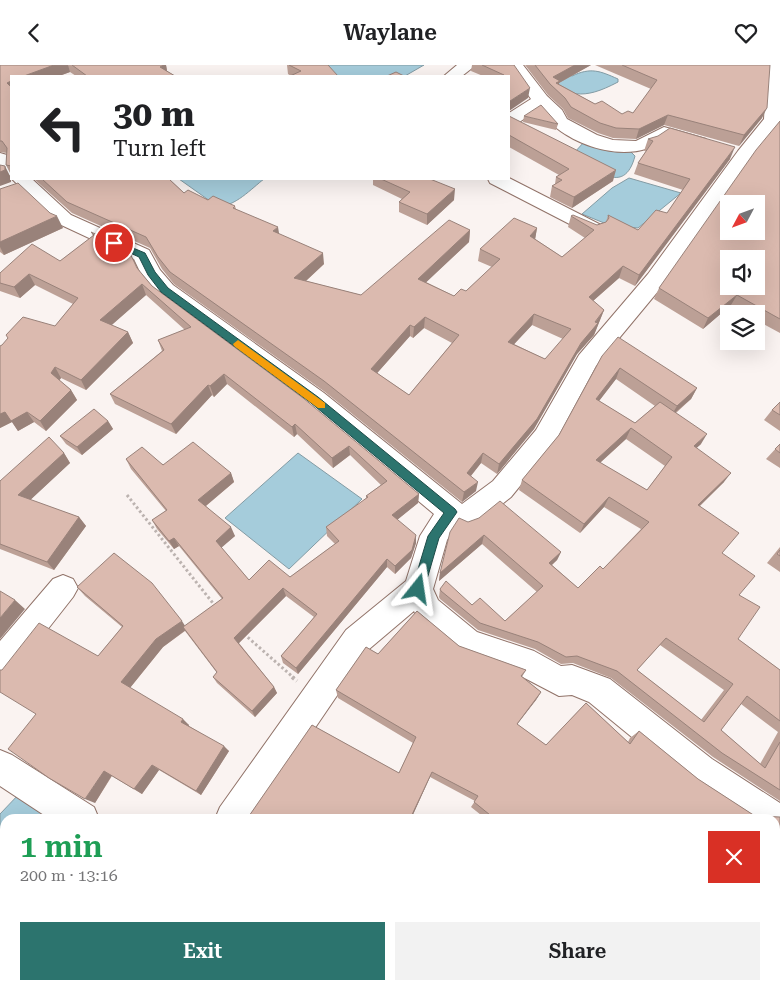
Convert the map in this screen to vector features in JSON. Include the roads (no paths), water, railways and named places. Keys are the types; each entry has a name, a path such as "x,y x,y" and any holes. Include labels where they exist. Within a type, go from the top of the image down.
{"street":[{"path":"453,75 468,65"},
{"path":"515,65 541,100 556,114 559,122 592,140 627,149 650,142 664,132 731,152"},
{"path":"17,181 64,219 142,255 151,273 165,290 314,400 451,512 466,517 502,489 545,437 587,361 656,279 731,152 757,141 773,119 775,65"},
{"path":"510,120 541,100"},
{"path":"0,159 10,172"},
{"path":"499,180 594,229"},
{"path":"235,814 357,640 418,589 434,536 451,512"},
{"path":"0,665 63,588"},
{"path":"418,589 428,610 468,643 523,661 559,681 572,680 599,690 700,771 767,814"},
{"path":"0,652 3,655 0,659"},
{"path":"0,767 74,814"}],"water":[{"path":"319,65 424,65 407,75 321,75"},
{"path":"556,68 572,76 590,71 601,72 618,79 618,82 595,92 576,94 567,92 535,77"},
{"path":"584,142 629,150 635,156 630,169 624,175 616,177 599,172 574,153"},
{"path":"629,178 681,193 638,228 609,225 582,214 612,188"},
{"path":"180,180 263,180 236,201 223,206 217,206"},
{"path":"298,453 362,499 289,569 225,518"},
{"path":"20,793 56,814 0,814"}]}
